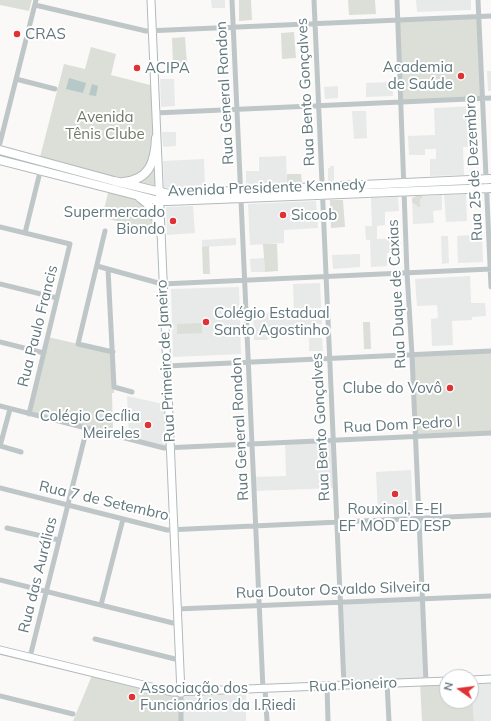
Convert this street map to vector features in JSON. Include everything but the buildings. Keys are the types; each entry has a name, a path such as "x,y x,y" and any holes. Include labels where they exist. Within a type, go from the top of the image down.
{"main road":[{"path":"114,181 133,181 147,172 154,158 156,138"},
{"name":"Avenida Presidente Kennedy","path":"0,150 114,181 158,196"},
{"name":"Avenida Presidente Kennedy","path":"0,160 117,190 158,196 169,194 322,195 403,188 489,184"},
{"name":"Avenida Presidente Kennedy","path":"241,195 322,187 403,188"},
{"path":"117,190 140,198 148,204 154,211 160,233"}],"street":[{"name":"Rua Primeiro de Janeiro","path":"151,0 166,366 167,448 178,624 181,721"},
{"name":"Rua General Rondon","path":"232,0 266,721"},
{"name":"Rua Bento Gonçalves","path":"314,0 344,686"},
{"name":"Rua Duque de Caxias","path":"397,0 403,188 416,436 426,682"},
{"name":"Rua 25 de Dezembro","path":"478,0 489,184 491,287"},
{"path":"0,143 35,3 146,31 491,16"},
{"path":"16,79 55,89"},
{"path":"155,113 491,98"},
{"path":"0,227 25,233 42,162"},
{"path":"105,231 78,344 112,352"},
{"name":"Rua Paulo Francis","path":"25,233 70,244 29,414"},
{"path":"97,266 162,284 491,270"},
{"path":"108,269 114,387 132,392"},
{"path":"0,284 57,298"},
{"path":"0,342 44,353"},
{"path":"166,366 491,351"},
{"name":"Rua Dom Pedro I","path":"0,406 167,448 491,433"},
{"path":"10,409 0,446 21,452"},
{"name":"Rua das Aurálias","path":"30,657 87,428"},
{"name":"Rua 7 de Setembro","path":"0,488 167,530 491,515"},
{"path":"102,605 123,519"},
{"path":"7,528 59,540"},
{"path":"0,580 178,624"},
{"name":"Rua Doutor Osvaldo Silveira","path":"177,609 491,596"},
{"path":"95,639 179,660"},
{"name":"Rua Pioneiro","path":"0,650 180,693 439,681"},
{"path":"479,680 491,679"},
{"path":"387,684 389,721"},
{"path":"327,686 328,721"},
{"path":"0,696 73,714"}],"shaded area":[{"path":"211,0 225,0 225,8 212,8"},
{"path":"416,0 471,0 471,10 417,12"},
{"path":"487,71 491,71 491,91 488,91"},
{"path":"69,78 86,83 83,93 66,89"},
{"path":"160,79 174,79 175,106 161,107"},
{"path":"392,82 393,96 366,97 366,83"},
{"path":"92,84 98,86 96,96 89,95"},
{"path":"338,86 338,98 325,99 324,87"},
{"path":"475,106 477,147 463,147 464,175 430,176 430,159 436,159 436,149 425,149 425,155 409,155 408,136 435,135 434,108"},
{"path":"352,111 366,111 367,138 354,139"},
{"path":"162,132 176,132 176,146 163,147"},
{"path":"286,156 287,183 246,185 246,171 259,171 259,157"},
{"path":"204,159 205,186 164,188 163,161"},
{"path":"330,166 334,166 334,181 328,181 328,168 330,168"},
{"path":"466,194 467,221 446,222 444,195"},
{"path":"442,195 442,210 433,211 434,223 413,224 412,197"},
{"path":"398,197 399,211 385,212 385,225 377,226 377,239 400,238 401,252 387,253 387,266 371,267 370,240 366,240 365,226 372,226 371,198"},
{"path":"316,201 318,228 284,230 284,243 250,245 248,204"},
{"path":"193,206 195,233 167,235 166,207"},
{"path":"482,234 483,262 458,263 457,236"},
{"path":"441,236 448,236 449,263 442,264"},
{"path":"236,238 236,245 202,247 202,240"},
{"path":"360,254 360,267 333,269 332,255"},
{"path":"264,258 265,272 251,272 250,259"},
{"path":"470,276 471,303 485,303 486,316 472,317 472,320 452,321 453,345 432,346 431,319 438,318 437,305 417,306 415,279"},
{"path":"320,283 322,324 267,327 268,340 254,340 253,313 294,312 293,284"},
{"name":"Colégio Estadual Santo Agostinho","path":"239,287 241,354 173,357 171,289"},
{"path":"309,338 322,338 323,351 309,351"},
{"name":"Colégio Cecília Meireles","path":"127,396 168,405 170,448 129,439"},
{"path":"334,440 336,488 255,491 254,477 286,476 285,442"},
{"name":"Rouxinol, E-EI EF MOD ED ESP","path":"411,470 413,512 378,513 376,472"},
{"path":"423,599 426,682 344,685 341,602"},
{"path":"491,679 491,721 474,721 473,709 479,709 479,680"},
{"path":"246,690 246,721 181,721 181,693"}],"green space":[{"path":"0,0 32,0 29,11 0,5"},
{"path":"239,0 251,0 252,20 239,21"},
{"path":"348,0 375,0 376,14 349,15"},
{"path":"479,17 483,98 400,102 398,20"},
{"path":"294,32 296,58 282,59 281,33"},
{"path":"185,37 187,64 173,65 172,38"},
{"name":"Avenida Tênis Clube","path":"91,47 116,54 111,75 154,86 156,138 151,166 124,182 39,161 64,64 85,69"},
{"path":"156,160 157,190 128,183"},
{"path":"287,174 301,174 302,182 287,183"},
{"path":"109,189 139,199 149,207 159,236 119,227 120,222 102,217"},
{"path":"416,196 423,196 420,200 420,207 417,207 417,205 412,202 412,199"},
{"path":"330,200 343,200 345,227 331,228"},
{"path":"263,244 277,244 278,271 265,272"},
{"path":"209,246 210,274 203,274 202,247"},
{"path":"363,322 370,322 371,349 364,349"},
{"path":"202,323 202,333 177,334 177,324"},
{"path":"48,337 113,352 113,433 29,414"},
{"path":"491,351 491,433 416,436 412,355"},
{"name":"Associação dos Funcionários da I.Riedi","path":"93,673 181,693 181,721 73,721"},
{"path":"439,681 439,709 473,709 474,721 422,721 420,682"}],"place":[{"name":"CRAS","path":"17,34"},
{"name":"ACIPA","path":"137,68"},
{"name":"Academia de Saúde","path":"461,76"},
{"name":"Sicoob","path":"283,215"},
{"name":"Supermercado Biondo","path":"173,221"},
{"name":"Colégio Estadual Santo Agostinho","path":"206,322"},
{"name":"Clube do Vovô","path":"450,388"},
{"name":"Colégio Cecília Meireles","path":"148,425"},
{"name":"Rouxinol, E-EI EF MOD ED ESP","path":"395,494"},
{"name":"Associação dos Funcionários da I.Riedi","path":"132,697"}]}
